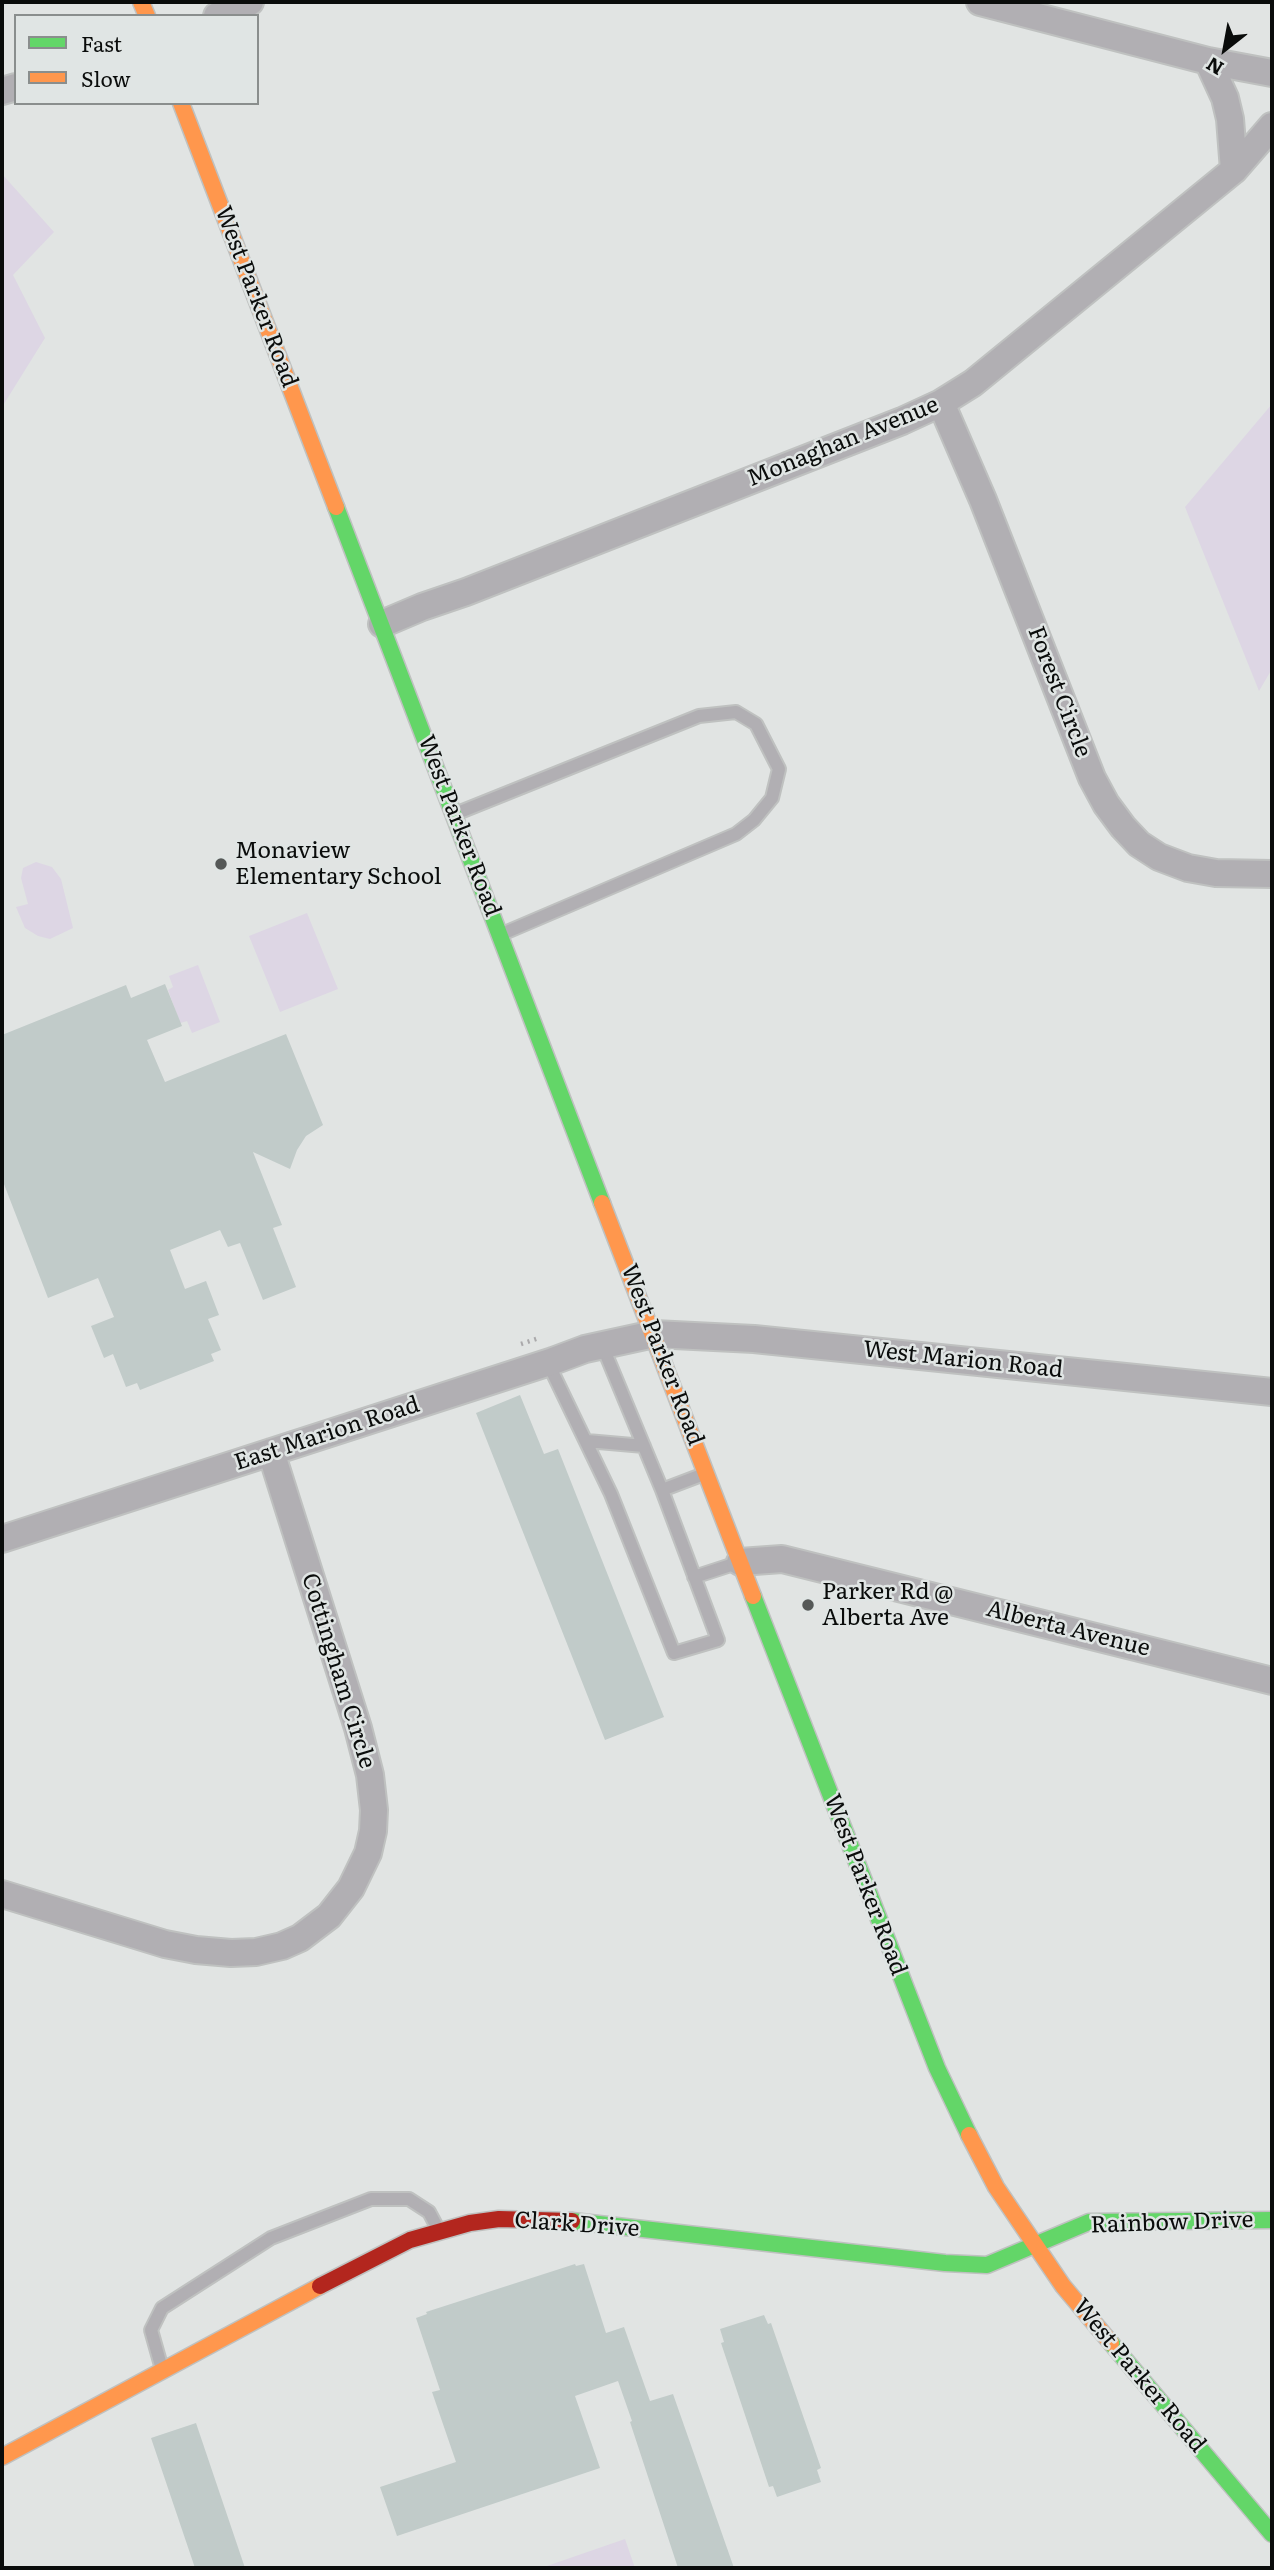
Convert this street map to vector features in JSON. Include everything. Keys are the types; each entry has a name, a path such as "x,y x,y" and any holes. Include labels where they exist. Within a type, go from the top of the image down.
{"street":[{"path":"222,14 250,2"},
{"path":"980,2 1208,61 1272,73"},
{"path":"1208,61 1225,98 1230,119 1234,170"},
{"name":"West Parker Road","path":"182,105 740,1562 937,2068 996,2187 1063,2286 1272,2534"},
{"name":"Monaghan Avenue","path":"382,624 890,426 942,403 973,383 1234,170 1272,126"},
{"name":"Forest Circle","path":"942,403 1092,778 1106,804 1139,844 1158,857 1207,872 1272,874"},
{"name":"East Marion Road","path":"2,1539 602,1345 654,1334"},
{"name":"West Marion Road","path":"654,1334 754,1339 1272,1392"},
{"name":"Cottingham Circle","path":"2,1894 165,1944 231,1953 256,1952 282,1946 300,1938 329,1916 351,1888 368,1853 373,1831 374,1810 370,1775 354,1715 271,1452"},
{"name":"Alberta Avenue","path":"740,1562 782,1559 1272,1681"},
{"name":"Clark Drive","path":"2,2457 371,2259 410,2241 470,2223 499,2219 556,2219 932,2261 987,2264 1034,2245"},
{"name":"Rainbow Drive","path":"1034,2245 1089,2222 1272,2220"}],"lane":[{"path":"455,814 699,716 736,712 756,724 779,769 772,798 754,820 736,834 501,935"},
{"path":"548,1363 611,1494 674,1653 718,1640 662,1490 602,1345"},
{"path":"587,1441 643,1446"},
{"path":"662,1490 707,1472"},
{"path":"694,1577 740,1562"},
{"path":"163,2370 151,2330 162,2308 271,2238 371,2199 409,2199 429,2212 439,2231"}],"shaded area":[{"path":"2,174 54,232 13,275 45,338 2,407"},
{"path":"1272,404 1272,669 1259,691 1185,507"},
{"path":"36,862 52,867 61,879 73,928 50,939 25,928 16,907 28,904 21,878 23,868"},
{"path":"307,913 338,989 280,1012 249,936"},
{"path":"198,965 220,1022 192,1033 187,1021 180,1023 168,990 173,987 169,976"},
{"path":"625,2539 635,2568 544,2567"}],"building":[{"path":"165,984 182,1026 147,1040 165,1082 286,1034 323,1125 306,1136 290,1169 253,1152 282,1225 273,1228 296,1287 263,1300 240,1243 228,1247 220,1230 170,1250 185,1289 206,1281 219,1315 208,1319 221,1350 211,1354 214,1361 140,1390 137,1383 126,1387 113,1354 104,1358 91,1326 114,1317 98,1278 48,1298 2,1179 2,1035 126,985 131,998"},
{"path":"520,1395 544,1454 558,1449 664,1717 605,1740 476,1413"},
{"path":"575,2264 584,2264 606,2333 624,2327 650,2401 673,2394 734,2568 678,2568 618,2381 575,2396 600,2468 397,2536 380,2487 456,2462 432,2392 440,2390 416,2318 427,2314 426,2312"},
{"path":"764,2315 768,2324 771,2323 821,2468 817,2470 821,2482 777,2497 773,2486 769,2487 721,2343 724,2342 720,2329"},
{"path":"196,2423 245,2568 195,2568 151,2438"}],"traffic: fast":[{"path":"336,507 602,1203"},
{"path":"753,1596 937,2068 969,2135"},
{"path":"572,2221 945,2263 987,2265 1089,2222 1272,2220"},
{"path":"1111,2343 1272,2534"}],"traffic: slow":[{"path":"141,2 146,14"},
{"path":"182,105 336,507"},
{"path":"602,1203 753,1596"},
{"path":"969,2135 996,2187 1063,2286 1111,2343"},
{"path":"2,2457 320,2286"}],"traffic: jam":[{"path":"320,2286 410,2240 470,2223 499,2219 572,2221"}],"place":[{"name":"Monaview Elementary School","path":"221,864"},
{"name":"Parker Rd @ Alberta Ave","path":"808,1605"}]}
